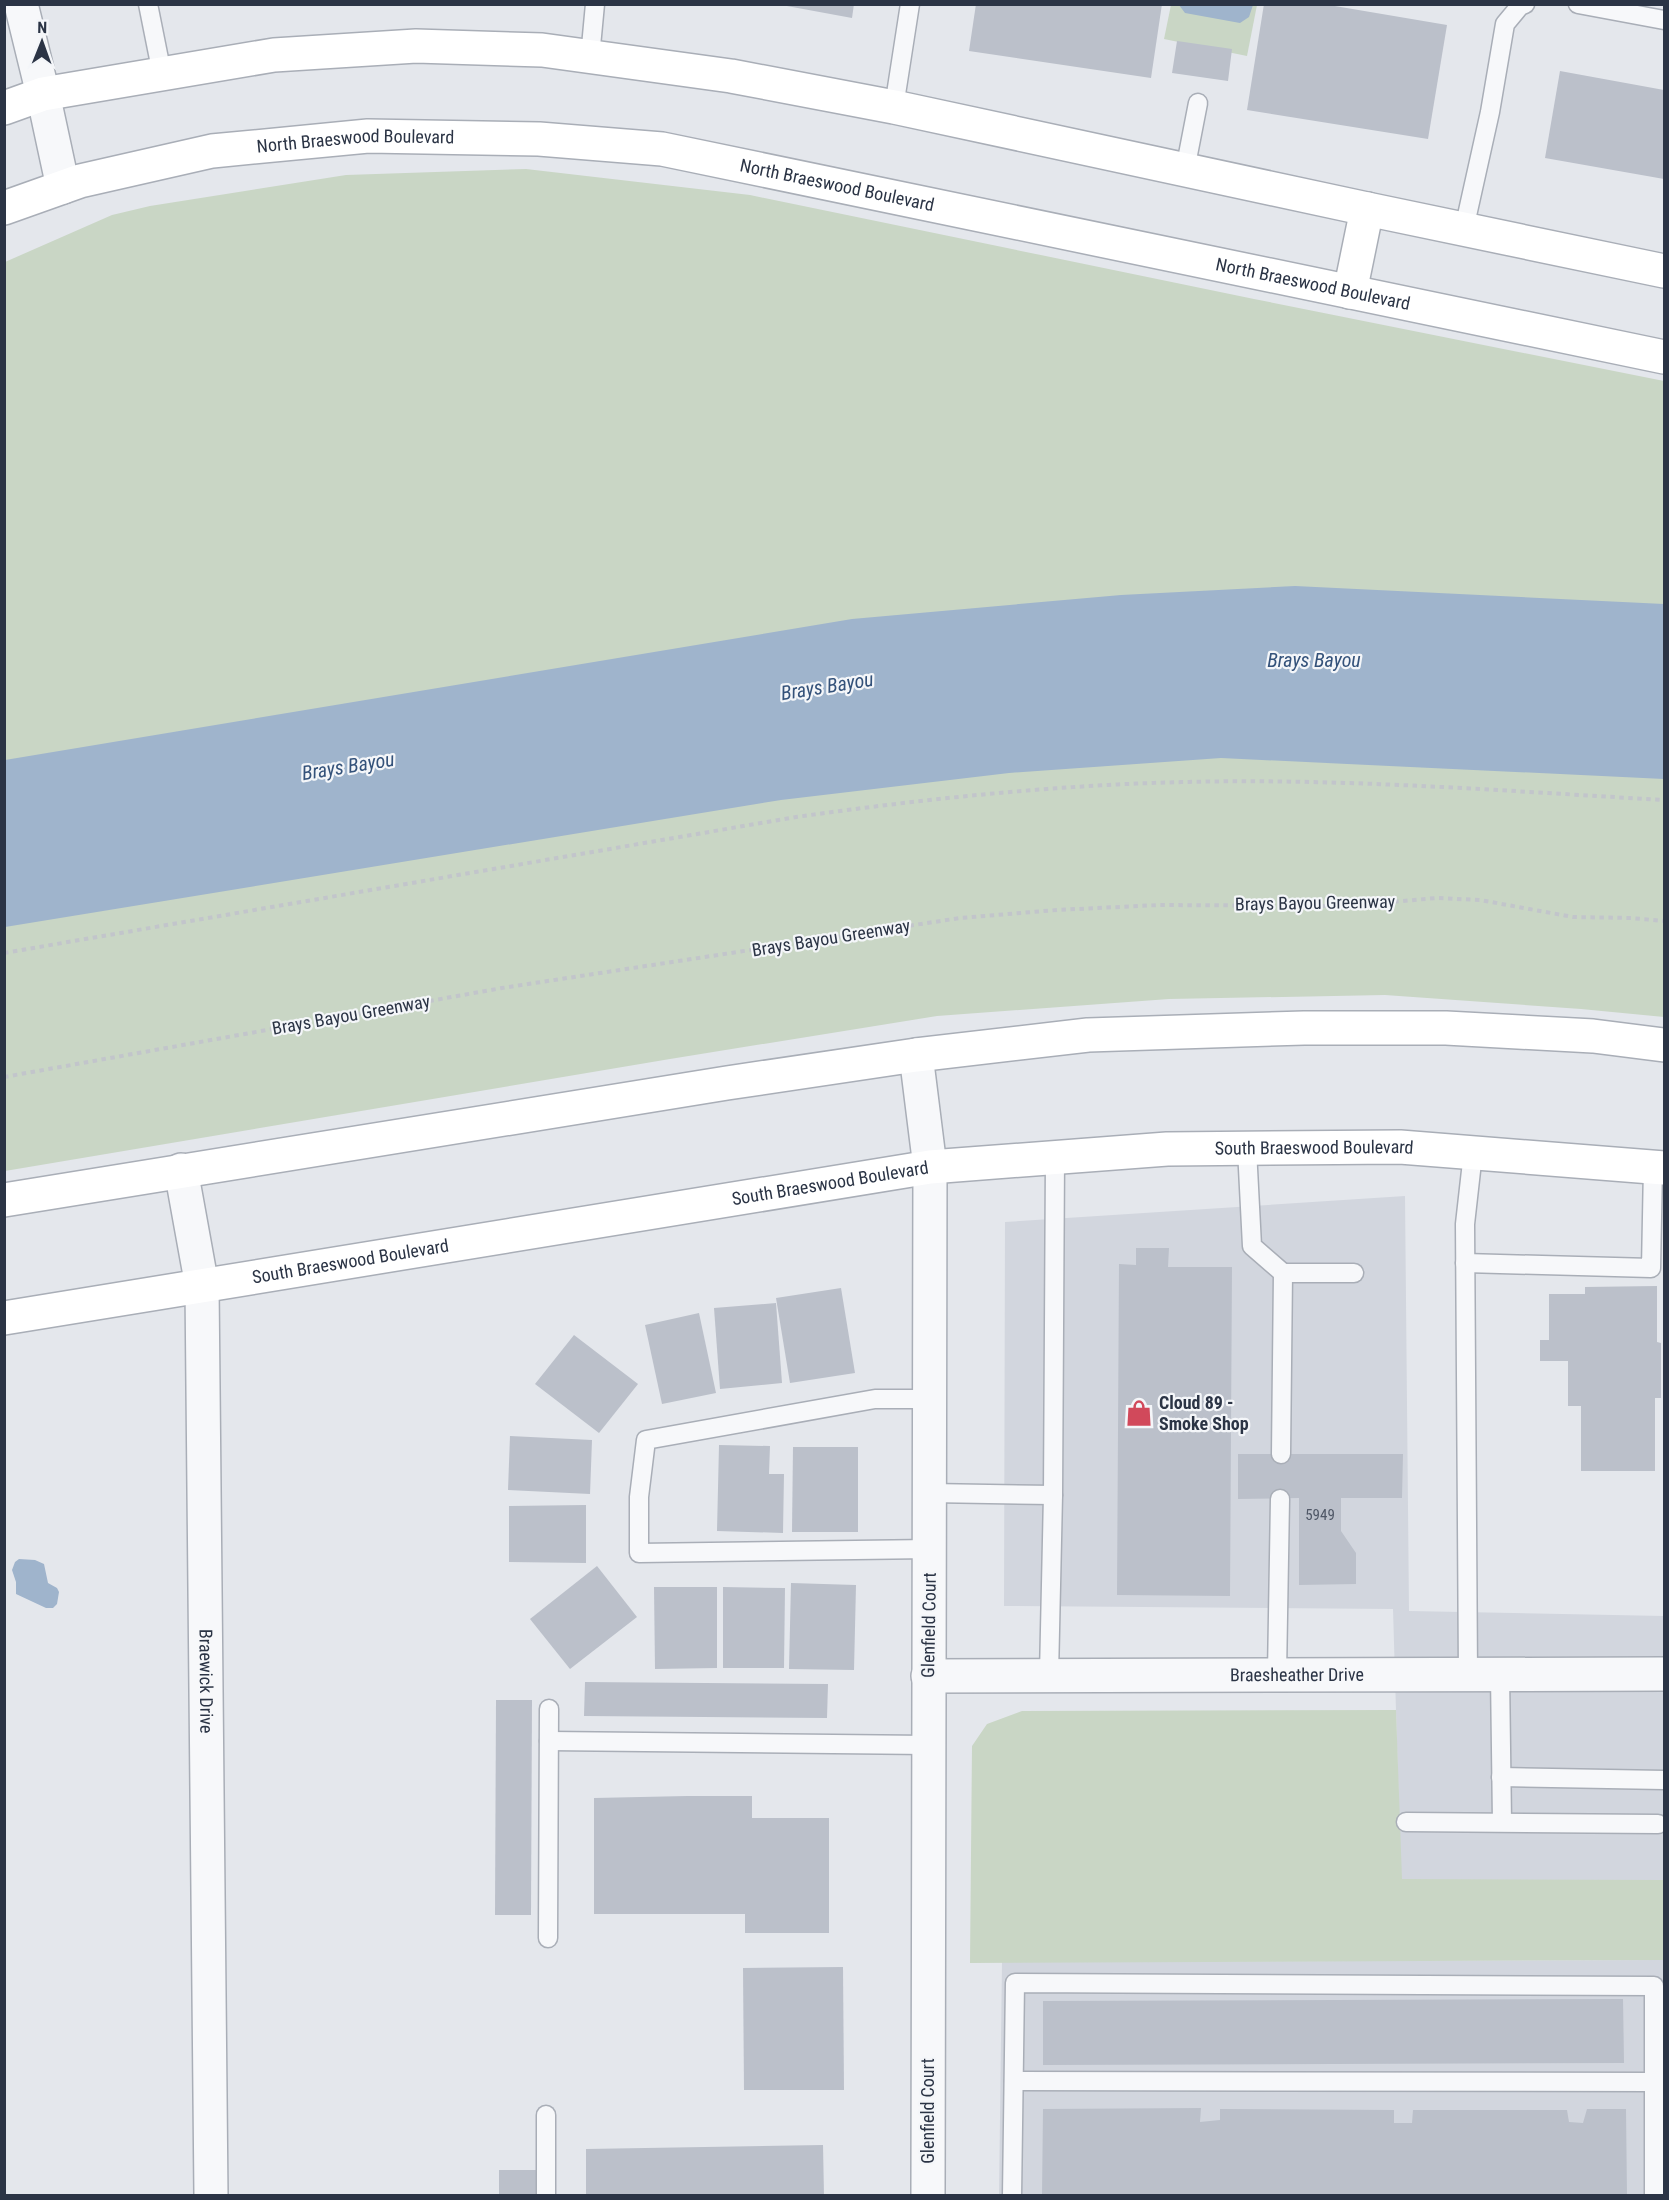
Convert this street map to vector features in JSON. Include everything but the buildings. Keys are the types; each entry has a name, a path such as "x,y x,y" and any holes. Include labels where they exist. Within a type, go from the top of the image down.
{"main road":[{"path":"4,108 43,94 274,55 417,46 542,50 731,76 894,106 1665,271"},
{"name":"North Braeswood Boulevard","path":"4,208 80,181 213,152 357,137 550,140 662,149 1665,357"},
{"path":"1350,292 1367,209"},
{"path":"4,1200 181,1170 916,1055 1088,1035 1304,1028 1468,1029 1593,1036 1665,1045"},
{"name":"South Braeswood Boulevard","path":"4,1318 930,1167 1167,1149 1400,1146 1659,1168"}],"street":[{"path":"21,4 63,187"},
{"name":"Glenfield Court","path":"916,1055 930,1167 928,2196"},
{"name":"Braewick Drive","path":"181,1170 202,1286 211,2196"},
{"name":"Braesheather Drive","path":"928,1676 1665,1674"}],"lane":[{"path":"148,4 162,74"},
{"path":"590,57 594,4"},
{"path":"894,106 910,4"},
{"path":"1464,229 1490,112 1505,24 1520,6 1525,4"},
{"path":"1578,4 1665,20"},
{"path":"1185,170 1198,103"},
{"path":"1247,1149 1252,1246 1283,1273 1354,1273"},
{"path":"1473,1153 1465,1224 1465,1263 1484,1674 1501,1777 1502,1822"},
{"path":"1049,1675 1053,1495 1055,1158"},
{"path":"1465,1263 1651,1268 1659,1168"},
{"path":"1281,1454 1283,1273"},
{"path":"929,1399 875,1399 646,1440 639,1497 639,1553 930,1549"},
{"path":"930,1493 1053,1495"},
{"path":"1278,1674 1280,1499"},
{"path":"548,1938 549,1709"},
{"path":"549,1741 928,1745"},
{"path":"1501,1777 1665,1780"},
{"path":"1406,1822 1658,1824"},
{"path":"1012,2196 1016,1983 1027,1983 1654,1986 1653,2196"},
{"path":"1014,2081 1654,2082"},
{"path":"546,2115 546,2196"}],"path":[{"path":"4,953 796,817 887,804 1018,792 1183,782 1312,782 1665,800"},
{"name":"Brays Bayou Greenway","path":"4,1077 513,987 960,918 1159,904 1344,906 1437,898 1480,900 1573,917 1665,921"}],"shaded area":[{"path":"1405,1196 1409,1611 1664,1616 1664,1880 1401,1880 1393,1609 1004,1606 1005,1222"},
{"path":"1664,1960 1664,2195 999,2196 1002,1962"}],"green space":[{"path":"1171,5 1257,5 1247,56 1164,39"},
{"path":"526,169 750,195 1664,381 1664,1017 1385,995 1169,999 937,1016 5,1171 5,262 112,215 150,206 346,175"},
{"path":"1396,1710 1402,1879 1664,1880 1664,1960 970,1963 972,1746 987,1724 1022,1711"}],"water":[{"path":"1179,5 1253,5 1249,17 1240,23 1185,13"},
{"name":"Brays Bayou","path":"1295,586 1664,604 1664,779 1221,758 1009,773 781,800 5,927 5,760 852,619 1121,595"},
{"path":"19,1559 35,1560 44,1564 48,1583 57,1588 59,1592 57,1604 53,1608 46,1608 16,1594 16,1582 12,1570"}],"place":[{"name":"Cloud 89 - Smoke Shop","path":"1139,1413"}]}
